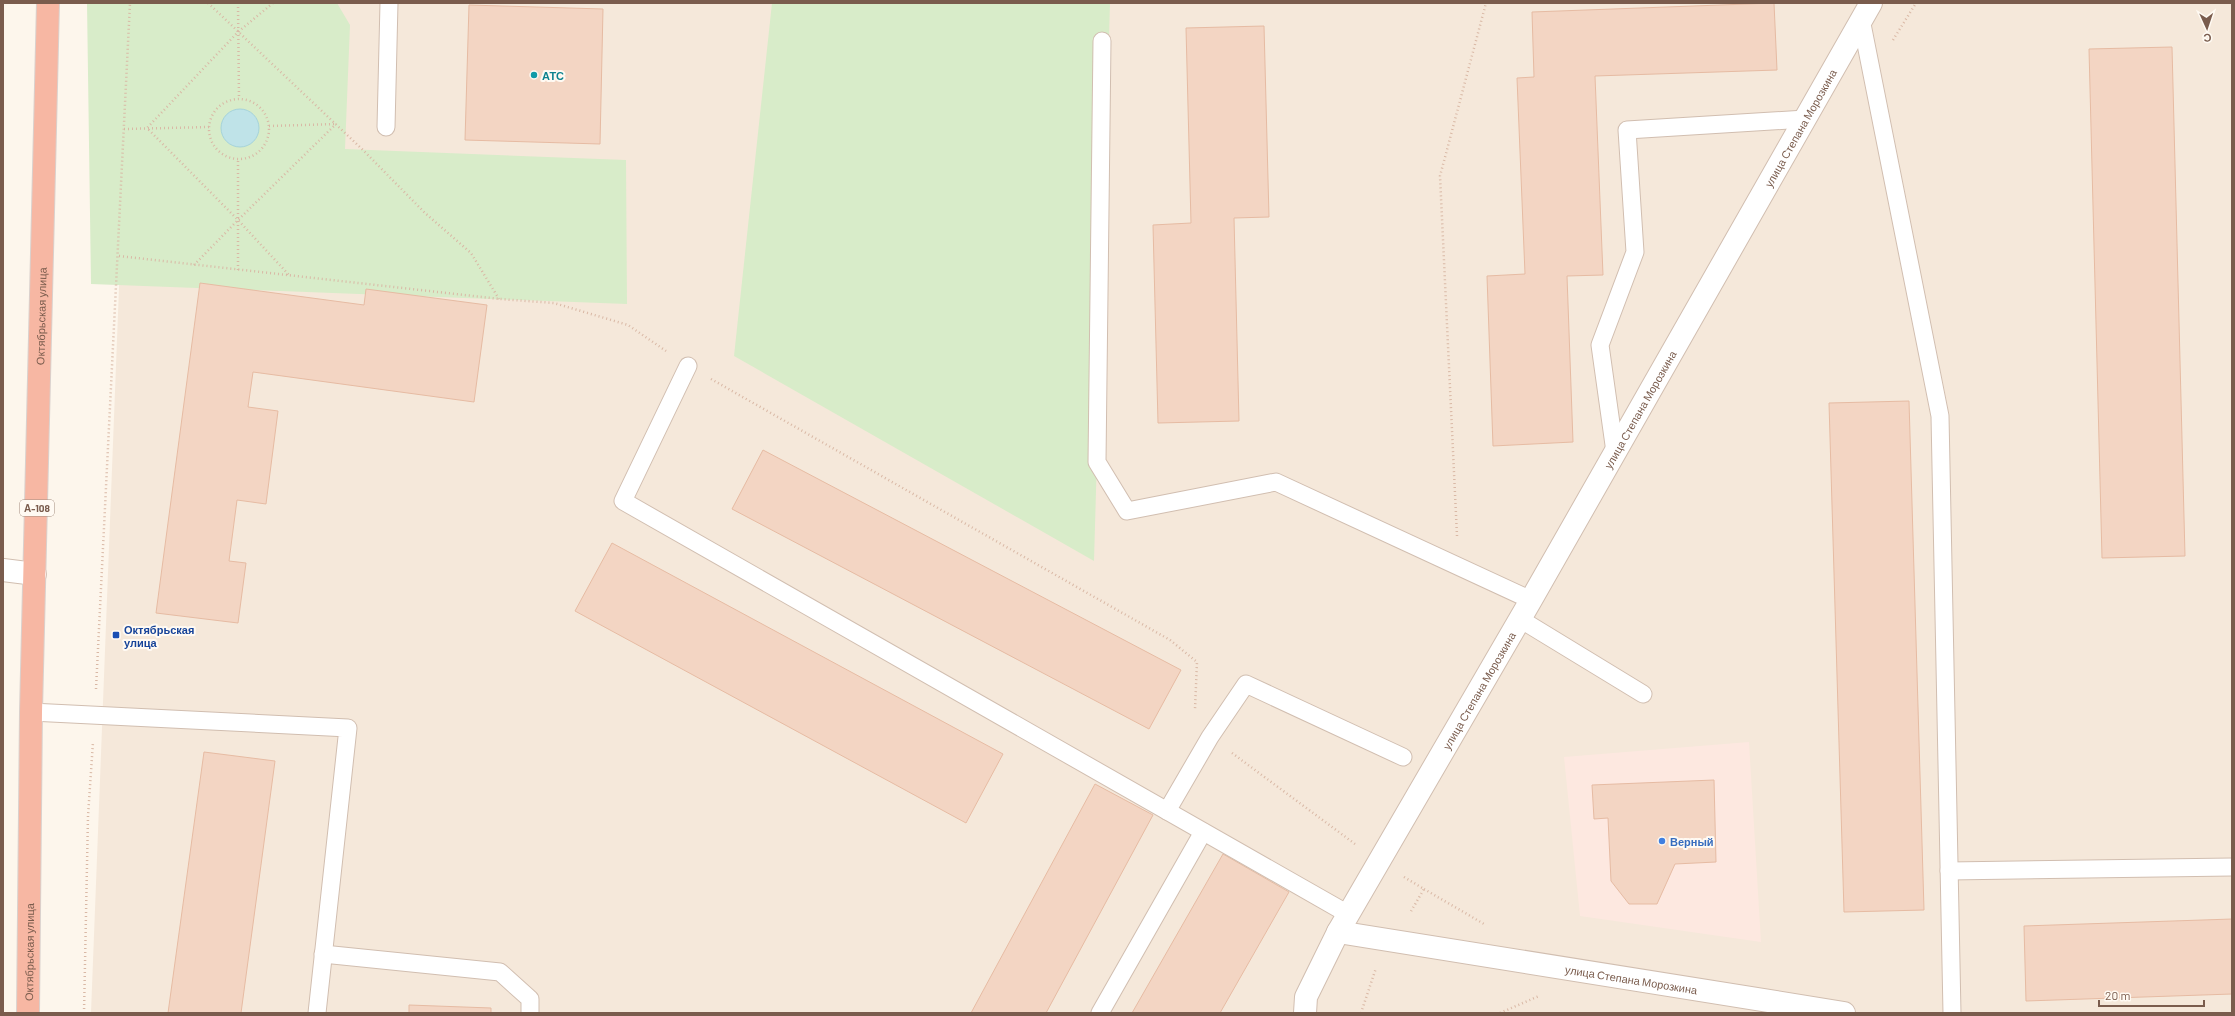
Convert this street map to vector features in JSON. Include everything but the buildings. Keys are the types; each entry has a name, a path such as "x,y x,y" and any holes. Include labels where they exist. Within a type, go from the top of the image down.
{"highway":[{"name":"Октябрьская улица","path":"28,1013 32,712 48,3"}],"street":[{"name":"улица Степана Морозкина","path":"1844,1013 1393,941 1343,923 1531,600 1866,11"},
{"path":"3,570 35,574"},
{"path":"1304,1013 1306,997 1343,923"}],"lane":[{"path":"386,127 389,3"},
{"path":"1866,11 1940,416 1952,1013"},
{"path":"1102,41 1097,462 1127,511 1276,482 1531,600"},
{"path":"1615,452 1600,345 1635,252 1627,130 1804,119"},
{"path":"688,366 623,501 1203,832 1343,923"},
{"path":"1520,619 1643,694"},
{"path":"1167,811 1210,737 1246,684 1403,757"},
{"path":"32,712 348,728 317,1013"},
{"path":"1100,1013 1203,832"},
{"path":"1949,871 2232,867"},
{"path":"323,954 500,972 530,999 530,1013"}],"path":[{"path":"84,1013 88,816 119,256 130,3"},
{"path":"208,3 336,124 425,213 471,253 500,299"},
{"path":"238,3 239,99"},
{"path":"147,128 238,32 273,3"},
{"path":"1459,567 1440,176 1486,3"},
{"path":"239,99 252,101 260,107 266,115 269,126 268,135 265,144 258,152 250,157 230,158 221,154 214,146 210,138 210,118 215,109 223,103 239,99"},
{"path":"269,126 336,124"},
{"path":"194,265 336,124"},
{"path":"124,129 209,127"},
{"path":"147,128 238,220 290,276"},
{"path":"238,158 238,270"},
{"path":"119,256 500,299 554,303 628,325 688,366 1170,640 1197,662 1195,719 1210,737 1379,862 1424,889 1377,965 1361,1013"},
{"path":"1500,1013 1540,995"}],"shaded area":[{"path":"130,3 2232,3 2232,1013 91,1013"},
{"path":"1749,742 1761,942 1580,916 1564,757"}],"green space":[{"path":"87,3 337,3 350,25 345,149 626,160 627,304 91,284"},
{"path":"772,3 1110,3 1094,561 734,356"}],"water":[{"path":"240,109 250,112 256,118 259,128 256,138 250,144 240,147 230,144 224,138 221,128 224,118 230,112"}],"place":[{"name":"АТС","path":"534,75"},
{"name":"Октябрьская улица","path":"116,635"},
{"name":"Верный","path":"1662,841"}]}
